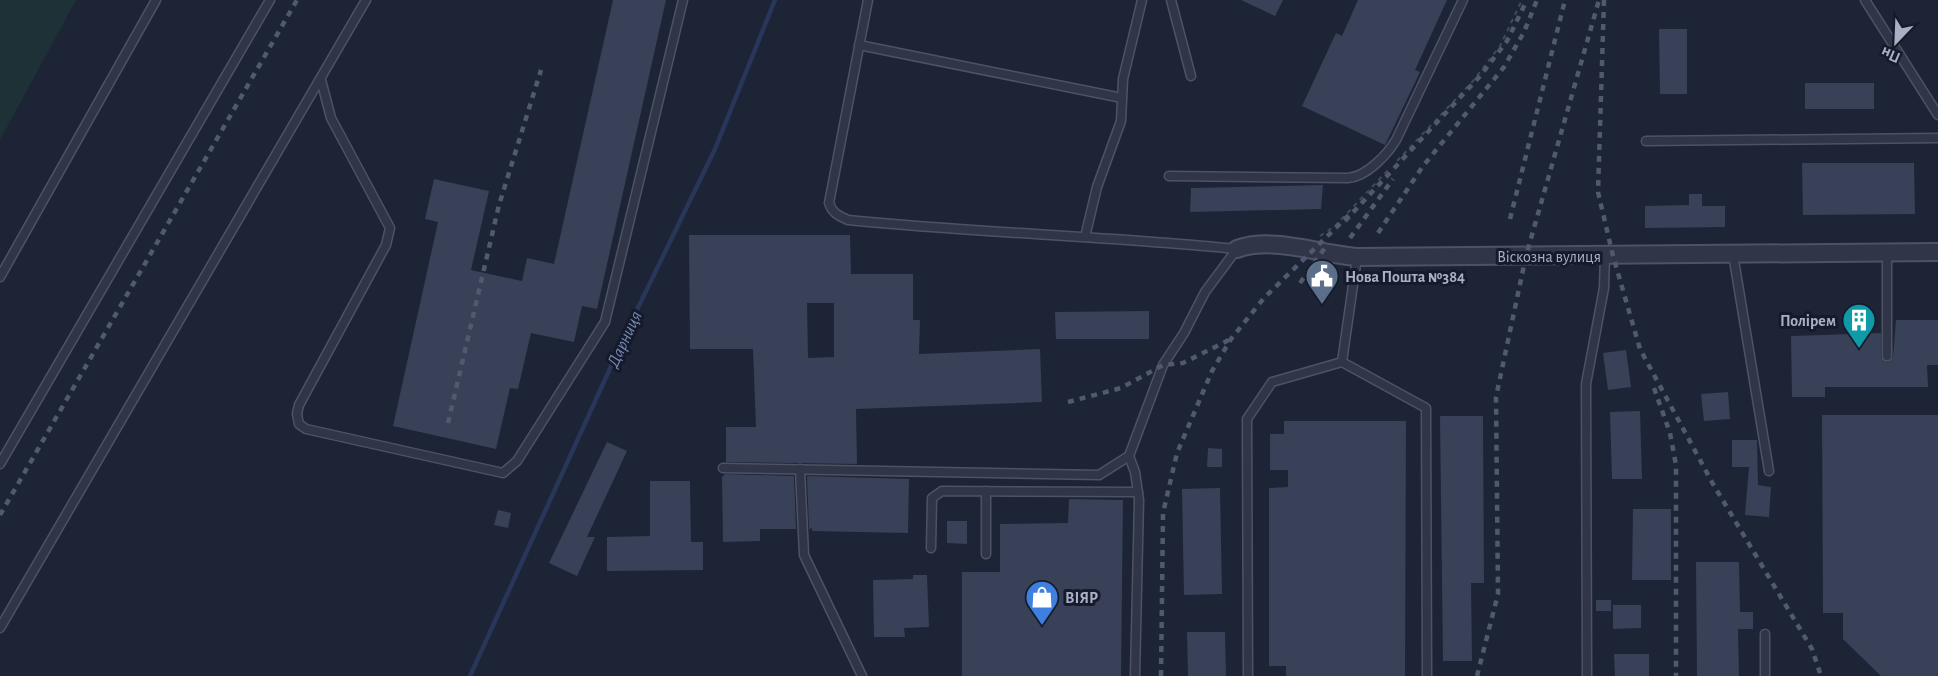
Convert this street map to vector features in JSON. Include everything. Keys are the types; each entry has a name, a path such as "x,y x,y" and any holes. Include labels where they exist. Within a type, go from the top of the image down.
{"street":[{"name":"Віскозна вулиця","path":"1237,249 1249,245 1357,257 1938,252"}],"lane":[{"path":"0,277 156,0"},
{"path":"0,464 270,0"},
{"path":"0,628 366,0"},
{"path":"321,80 331,118 390,228 386,245 299,405 297,414 299,424 318,432 503,473 517,461 605,322 683,0"},
{"path":"868,0 859,45 1122,98"},
{"path":"1085,237 1097,187 1121,121 1123,79 1142,0"},
{"path":"1171,0 1191,76"},
{"path":"1169,176 1348,178 1364,172 1389,150 1396,140 1463,0"},
{"path":"1865,0 1938,115"},
{"name":"Віскозна вулиця","path":"859,45 831,194 831,210 848,220 1237,249"},
{"path":"1646,141 1938,138"},
{"path":"723,468 1099,475 1129,456 1163,365 1184,333 1205,292 1237,249"},
{"path":"1887,252 1887,356"},
{"path":"1733,254 1769,471"},
{"path":"1587,676 1586,384 1604,288 1605,256"},
{"path":"1342,362 1357,257"},
{"path":"1248,676 1247,419 1272,382 1342,362 1426,408 1427,676"},
{"path":"1129,456 1135,472 1138,492 1135,676"},
{"path":"800,470 804,555 862,676"},
{"path":"986,491 986,554"},
{"path":"931,548 931,505 936,493 1138,492"},
{"path":"1765,634 1765,676"}],"path":[{"path":"1300,249 1335,226 1473,81 1500,46 1522,0"}],"shaded area":[{"path":"0,0 76,0 0,140"}],"building":[{"path":"613,0 666,0 597,309 582,306 574,342 531,333 518,389 510,388 496,449 393,426 438,222 425,219 434,179 489,191 471,270 522,281 527,258 554,264"},
{"path":"1241,0 1283,0 1275,16"},
{"path":"1358,0 1447,0 1415,70 1420,72 1385,145 1302,106 1336,33 1342,36"},
{"path":"1659,29 1687,29 1687,94 1660,94"},
{"path":"1805,83 1874,83 1874,109 1805,109"},
{"path":"1802,163 1914,163 1915,214 1803,215"},
{"path":"1323,185 1321,209 1190,212 1191,188"},
{"path":"1689,194 1702,194 1702,206 1725,206 1725,227 1645,228 1645,206 1689,205"},
{"path":"689,235 850,235 851,274 913,274 913,320 920,320 919,354 1040,349 1042,402 856,409 857,464 726,462 726,427 756,427 753,349 690,349","holes":["807,303 834,303 834,357 808,358"]},
{"path":"1149,311 1149,339 1056,339 1055,312"},
{"path":"1896,320 1938,320 1938,365 1927,365 1928,387 1825,387 1825,397 1792,397 1791,336 1881,333 1881,357 1888,362 1893,357"},
{"path":"1626,350 1631,387 1608,390 1603,353"},
{"path":"1728,392 1730,419 1704,421 1701,394"},
{"path":"1640,411 1642,479 1612,479 1610,412"},
{"path":"1822,415 1938,415 1938,676 1881,676 1843,639 1843,613 1823,613"},
{"path":"1440,416 1483,416 1484,583 1471,583 1472,661 1443,661"},
{"path":"1284,421 1406,421 1405,676 1286,676 1286,666 1269,666 1269,488 1288,487 1288,470 1270,470 1270,434 1284,434"},
{"path":"1732,440 1757,440 1758,485 1771,487 1769,517 1745,515 1749,467 1732,467"},
{"path":"607,442 627,451 587,537 595,537 577,576 549,563"},
{"path":"1208,448 1222,449 1222,467 1207,467"},
{"path":"725,474 794,476 796,529 760,529 760,541 723,542 722,477"},
{"path":"807,476 909,479 908,533 812,531 812,528 809,529"},
{"path":"650,481 690,481 691,542 703,542 703,570 607,571 607,537 650,536"},
{"path":"1220,488 1222,594 1184,595 1182,489"},
{"name":"ВІЯР","path":"1069,499 1123,500 1121,676 962,676 962,572 1000,572 1000,524 1068,523"},
{"path":"1633,509 1671,509 1671,580 1632,580"},
{"path":"498,510 511,513 508,528 494,525"},
{"path":"947,521 967,521 967,544 947,543"},
{"path":"1696,562 1739,562 1740,612 1753,612 1753,629 1738,629 1739,676 1697,676"},
{"path":"913,575 927,575 929,627 904,628 905,637 874,637 873,580 913,579"},
{"path":"1596,600 1611,600 1611,611 1596,611"},
{"path":"1613,605 1641,605 1641,628 1613,629"},
{"path":"1187,632 1225,632 1226,676 1188,676"},
{"path":"1614,654 1649,654 1649,676 1615,676"}],"waterway":[{"name":"Дарниця","path":"470,676 633,318 715,149 775,0"}],"railway":[{"path":"0,515 297,0"},
{"path":"1345,221 1481,75 1507,41 1527,0"},
{"path":"1378,233 1423,166 1504,67 1524,32 1537,0"},
{"path":"1510,219 1565,0"},
{"path":"1477,676 1498,594 1496,397 1526,256 1599,0"},
{"path":"1604,0 1598,192 1613,256 1640,349 1713,484 1812,649 1821,676"},
{"path":"448,423 499,205 541,70"},
{"path":"1350,238 1393,179"},
{"path":"1161,676 1163,513 1177,453 1212,371 1231,339 1264,298 1350,214"},
{"path":"1300,283 1327,245"},
{"path":"1068,402 1121,388 1163,365 1183,363 1231,339"},
{"path":"1654,388 1670,433 1676,465 1676,676"}],"place":[{"name":"Нова Пошта №384","path":"1322,305"},
{"name":"Полірем","path":"1859,349"},
{"name":"ВІЯР","path":"1042,626"}]}
